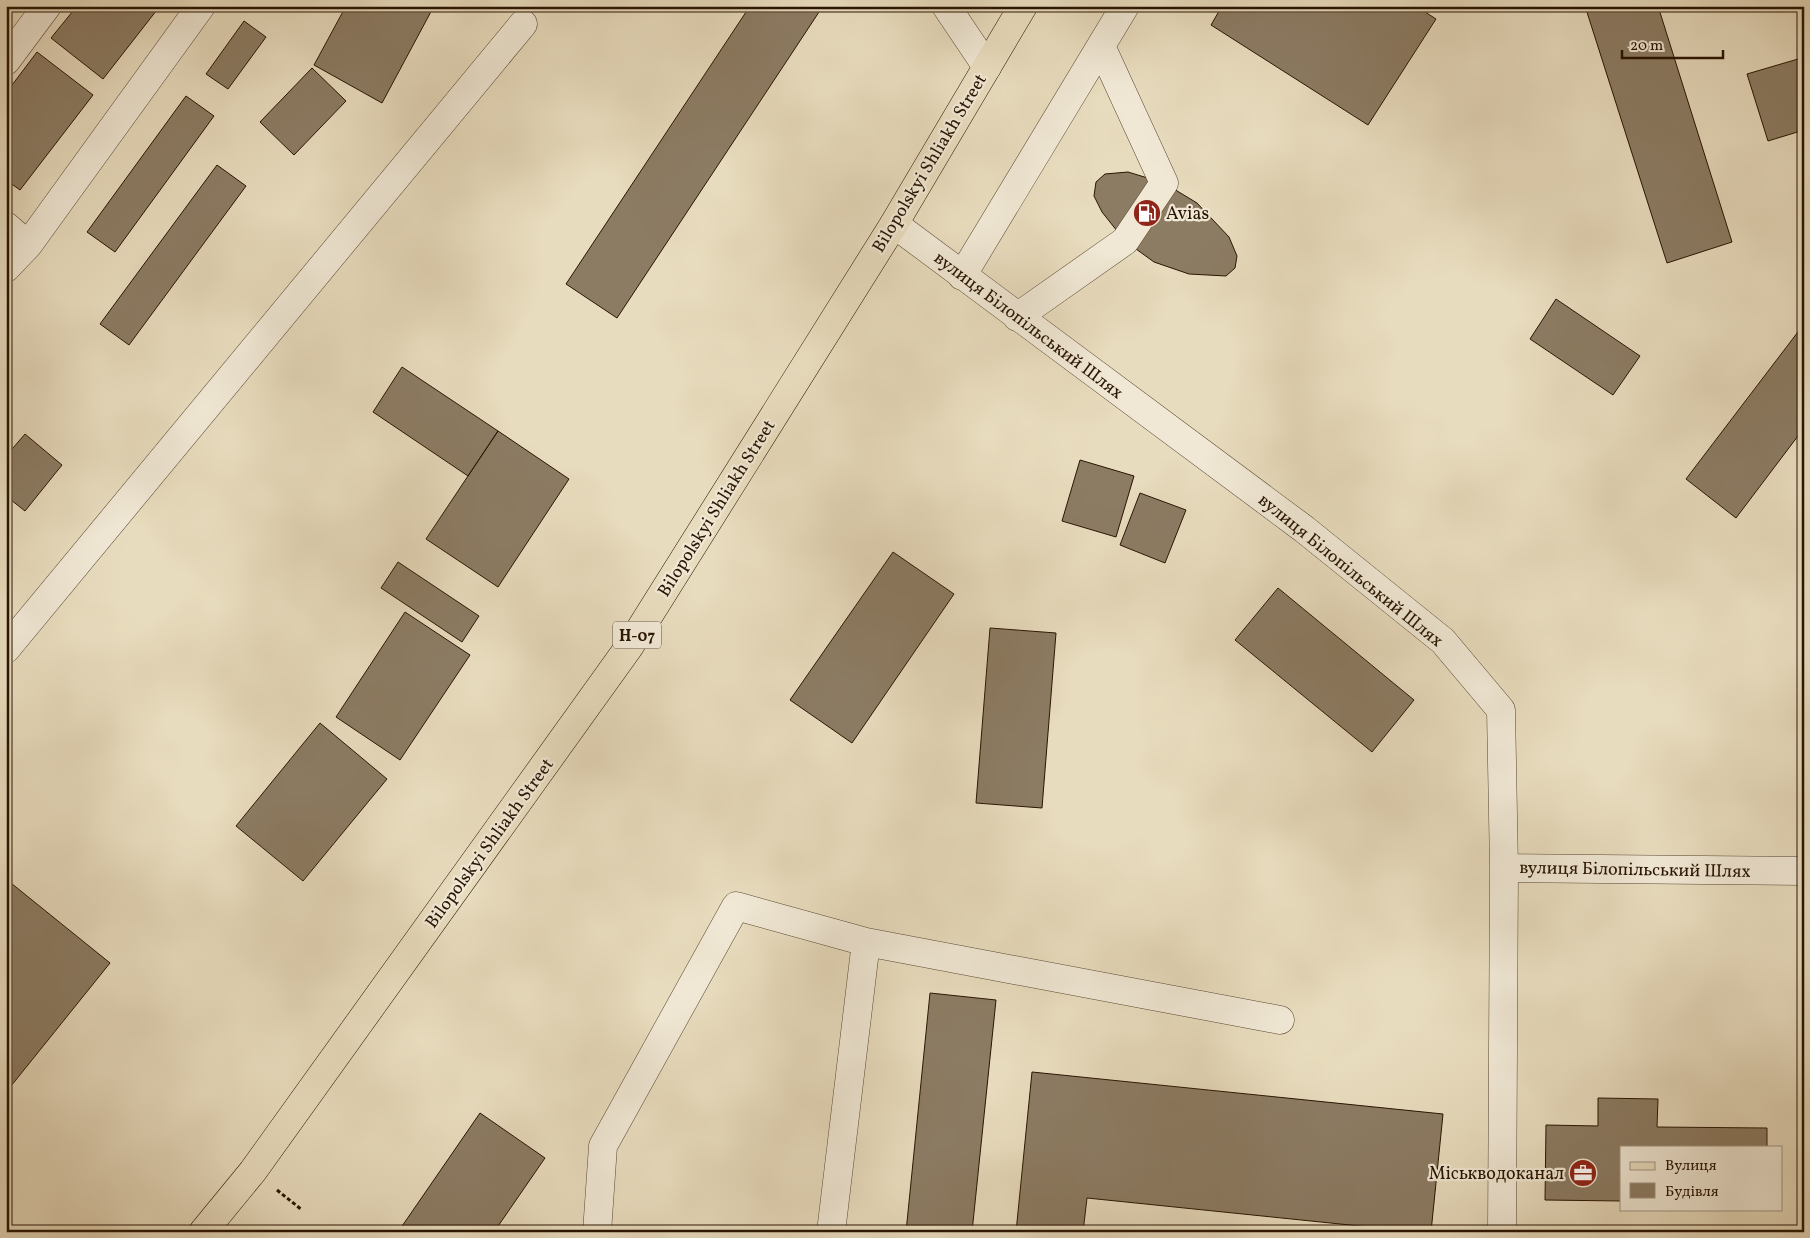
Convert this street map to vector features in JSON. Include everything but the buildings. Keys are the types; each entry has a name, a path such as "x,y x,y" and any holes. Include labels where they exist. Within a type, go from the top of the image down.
{"main road":[{"name":"Bilopolskyi Shliakh Street","path":"203,1232 253,1171 630,647 894,224 1023,6"}],"street":[{"path":"6,61 47,6"},
{"path":"6,268 28,245 201,6"},
{"path":"946,6 987,67"},
{"path":"962,276 1125,6"},
{"path":"6,649 523,24"},
{"path":"1017,317 1125,241 1164,183 1101,46"},
{"name":"вулиця Білопільський Шлях","path":"894,224 1304,529 1442,641 1501,710 1504,868 1804,871"},
{"path":"6,226 28,245"},
{"path":"1502,1232 1504,868"},
{"path":"597,1232 603,1146 736,906 866,942 1280,1020"},
{"path":"831,1232 866,942"}],"place":[{"name":"Avias","path":"1147,213"},
{"name":"Міськводоканал","path":"1583,1173"}]}
